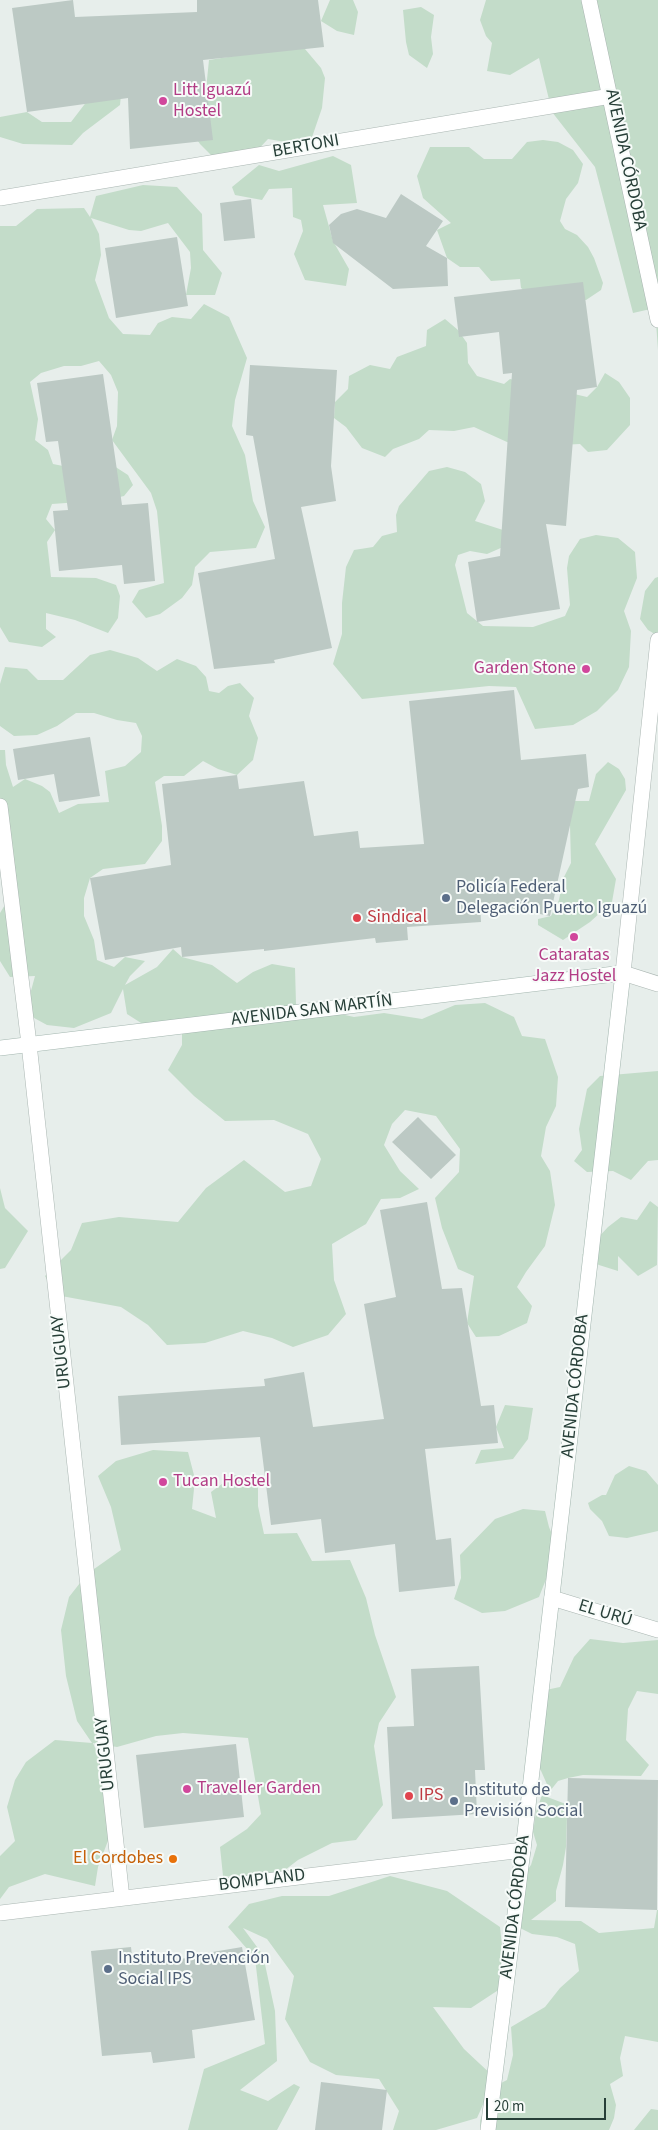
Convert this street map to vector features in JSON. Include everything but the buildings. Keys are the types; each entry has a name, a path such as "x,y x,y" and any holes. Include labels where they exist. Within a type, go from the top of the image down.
{"street":[{"name":"AVENIDA CÓRDOBA","path":"589,0 658,320"},
{"name":"BERTONI","path":"0,198 611,96"},
{"name":"AVENIDA CÓRDOBA","path":"488,2130 552,1598 623,973 658,640"},
{"name":"URUGUAY","path":"0,806 29,1044 122,1898"},
{"path":"623,973 658,984"},
{"name":"AVENIDA SAN MARTÍN","path":"0,1048 623,973"},
{"name":"EL URÚ","path":"552,1598 658,1630"},
{"name":"BOMPLAND","path":"0,1913 523,1850"}],"green space":[{"path":"330,0 353,0 358,12 354,35 337,31 321,21"},
{"path":"486,0 658,0 658,350 655,308 633,313 595,167 552,112 539,58 510,75 487,71 492,43 486,36 480,20"},
{"path":"421,7 434,15 431,37 433,54 427,68 409,55 406,42 403,10"},
{"path":"290,40 305,49 321,68 325,78 322,108 309,146 268,139 253,155 217,161 200,144 187,125 203,119 209,60 228,57"},
{"path":"122,85 120,105 83,133 72,145 23,144 0,137 0,117 27,112 42,122 71,122 94,92"},
{"path":"543,140 558,142 573,150 583,164 578,183 566,199 560,221 565,229 577,235 588,247 603,283 601,290 586,300 533,297 521,288 520,279 491,281 479,267 460,267 447,258 437,230 451,223 423,198 417,176 430,147 469,147 484,159 512,159 527,142"},
{"path":"333,156 351,165 357,203 323,205 333,241 349,269 346,286 305,280 294,254 303,231 301,220 293,217 292,188 269,189 262,200 235,195 232,187 259,165 279,171"},
{"path":"143,185 177,187 202,214 203,250 222,273 215,295 186,295 191,268 190,252 168,223 141,231 129,230 91,218 99,234 101,255 95,280 109,318 123,334 150,335 158,323 172,317 191,319 204,304 229,317 247,358 235,400 232,426 245,455 253,501 265,527 256,548 210,552 195,567 192,585 182,598 160,614 146,618 132,602 139,590 164,583 157,511 151,493 112,440 117,426 118,392 111,375 99,361 81,366 64,366 41,373 30,382 38,419 35,440 48,450 53,464 73,468 114,466 128,475 133,485 124,496 107,500 52,504 46,519 55,530 47,542 51,577 96,578 116,585 120,596 118,618 108,633 75,620 46,613 46,629 56,637 42,647 9,642 0,627 0,226 16,226 37,209 84,208 90,217 96,196"},
{"path":"445,319 458,330 467,343 468,363 477,376 504,384 510,379 587,397 597,387 605,373 619,382 630,398 630,425 607,450 588,452 580,444 518,447 474,427 454,431 429,430 419,439 393,449 385,457 362,448 346,427 334,418 335,402 348,389 349,376 370,365 390,369 397,357 426,346 427,330"},
{"path":"447,467 465,472 481,484 485,501 475,521 503,530 503,547 487,554 470,551 458,555 455,565 467,613 483,626 533,627 565,616 570,605 567,568 569,556 580,539 596,535 618,538 635,552 637,578 624,611 631,631 629,667 618,690 597,711 573,725 535,729 516,687 489,686 362,699 333,664 342,634 342,603 346,567 354,550 373,547 382,536 397,532 396,515 399,506 429,471"},
{"path":"658,577 658,636 648,630 640,619 645,591 655,578"},
{"path":"110,650 138,658 157,671 177,659 196,666 206,677 209,691 219,693 228,686 240,683 254,698 249,716 258,738 253,760 237,775 218,769 203,761 184,776 164,776 155,782 162,826 162,841 145,864 103,869 90,878 84,898 84,916 94,940 97,960 114,967 125,957 145,961 130,976 125,985 157,967 173,949 182,957 212,965 237,983 253,972 272,964 295,968 296,1004 354,1017 384,1013 422,1019 455,1005 485,1003 514,1017 522,1036 545,1039 558,1077 556,1106 546,1127 541,1156 550,1171 555,1205 545,1246 517,1287 532,1306 527,1323 499,1336 476,1337 467,1323 474,1276 458,1269 442,1228 435,1198 459,1172 460,1149 436,1116 405,1110 392,1124 384,1145 400,1171 419,1189 400,1198 381,1199 366,1224 332,1244 334,1280 346,1314 328,1335 293,1347 272,1338 243,1331 205,1343 167,1345 148,1325 121,1307 56,1295 45,1276 71,1250 82,1223 119,1217 178,1222 206,1188 244,1160 285,1192 311,1186 321,1159 308,1134 274,1120 225,1121 194,1096 168,1070 182,1045 182,1019 152,1030 127,1014 123,989 111,1013 74,1028 47,1025 25,1013 35,976 10,977 0,961 0,913 11,895 0,856 0,750 5,750 6,765 13,787 25,779 42,786 50,792 59,813 78,804 109,802 105,771 125,766 141,752 142,736 136,723 94,713 76,713 57,726 37,735 14,736 0,726 0,684 5,667 27,669 38,680 63,680 90,655"},
{"path":"608,762 619,769 625,779 626,790 595,844 616,879 612,902 590,922 563,940 538,925 538,919 551,916 559,900 563,879 571,863 570,825 566,813 573,801 589,801 596,774"},
{"path":"658,1071 658,1160 648,1161 631,1180 613,1171 587,1172 574,1161 582,1150 579,1129 587,1089 600,1076"},
{"path":"0,1188 5,1208 28,1231 5,1268 0,1269"},
{"path":"650,1201 658,1207 657,1265 638,1276 618,1256 618,1271 599,1265 582,1255 608,1227 621,1217 637,1220"},
{"path":"505,1405 533,1408 528,1439 513,1459 475,1464 481,1450 504,1448 496,1427"},
{"path":"153,1450 188,1452 195,1479 192,1509 216,1518 211,1492 234,1475 258,1479 258,1506 264,1534 297,1533 312,1561 350,1560 366,1598 375,1635 396,1697 379,1723 374,1746 383,1805 356,1840 332,1843 298,1860 272,1880 223,1876 220,1847 247,1829 261,1814 248,1738 183,1733 156,1736 117,1747 93,1743 110,1784 114,1825 98,1867 95,1886 45,1874 9,1887 0,1899 0,1856 15,1841 7,1807 15,1780 26,1762 55,1740 92,1743 77,1721 66,1676 61,1630 69,1597 87,1574 121,1550 111,1507 98,1476 116,1461"},
{"path":"629,1466 646,1471 658,1485 658,1531 627,1538 609,1536 602,1521 590,1509 588,1503 602,1495 606,1495 615,1475"},
{"path":"523,1509 545,1511 558,1549 539,1597 505,1611 482,1613 454,1599 461,1578 460,1555 495,1519"},
{"path":"590,1639 623,1643 658,1640 658,1694 637,1691 628,1709 626,1740 649,1765 641,1776 583,1775 558,1781 550,1791 534,1755 541,1691 560,1687 574,1657"},
{"path":"542,1795 571,1806 567,1817 566,1847 556,1891 556,1901 531,1920 581,1921 599,1933 654,1928 658,1910 658,2042 625,2036 620,2058 623,2076 610,2084 616,2105 614,2118 609,2130 481,2130 480,2121 493,2087 507,2080 513,2055 511,2027 545,2007 560,1988 579,1971 575,1944 557,1937 532,1934 514,1925 523,1916 517,1894 519,1880 531,1865 537,1845 533,1832 536,1812"},
{"path":"390,1876 447,1891 500,1927 506,1985 471,2008 433,2007 464,2049 495,2078 477,2118 436,2130 393,2130 399,2111 379,2079 336,2075 310,2062 285,2019 294,1976 267,1939 243,1928 263,1955 275,2011 277,2061 240,2090 268,2101 294,2084 300,2087 277,2130 188,2130 204,2069 265,2044 255,1958 228,1927 249,1904 282,1896 329,1896"},
{"path":"651,2109 658,2110 658,2130 634,2130"}],"place":[{"name":"Litt Iguazú Hostel","path":"163,101"},
{"name":"Garden Stone","path":"586,669"},
{"name":"Policía Federal Delegación Puerto Iguazú","path":"446,898"},
{"name":"Sindical","path":"357,918"},
{"name":"Cataratas Jazz Hostel","path":"574,937"},
{"name":"Tucan Hostel","path":"163,1482"},
{"name":"Traveller Garden","path":"187,1789"},
{"name":"IPS","path":"409,1796"},
{"name":"Instituto de Previsión Social","path":"454,1801"},
{"name":"El Cordobes","path":"173,1859"},
{"name":"Instituto Prevención Social IPS","path":"108,1969"}]}
